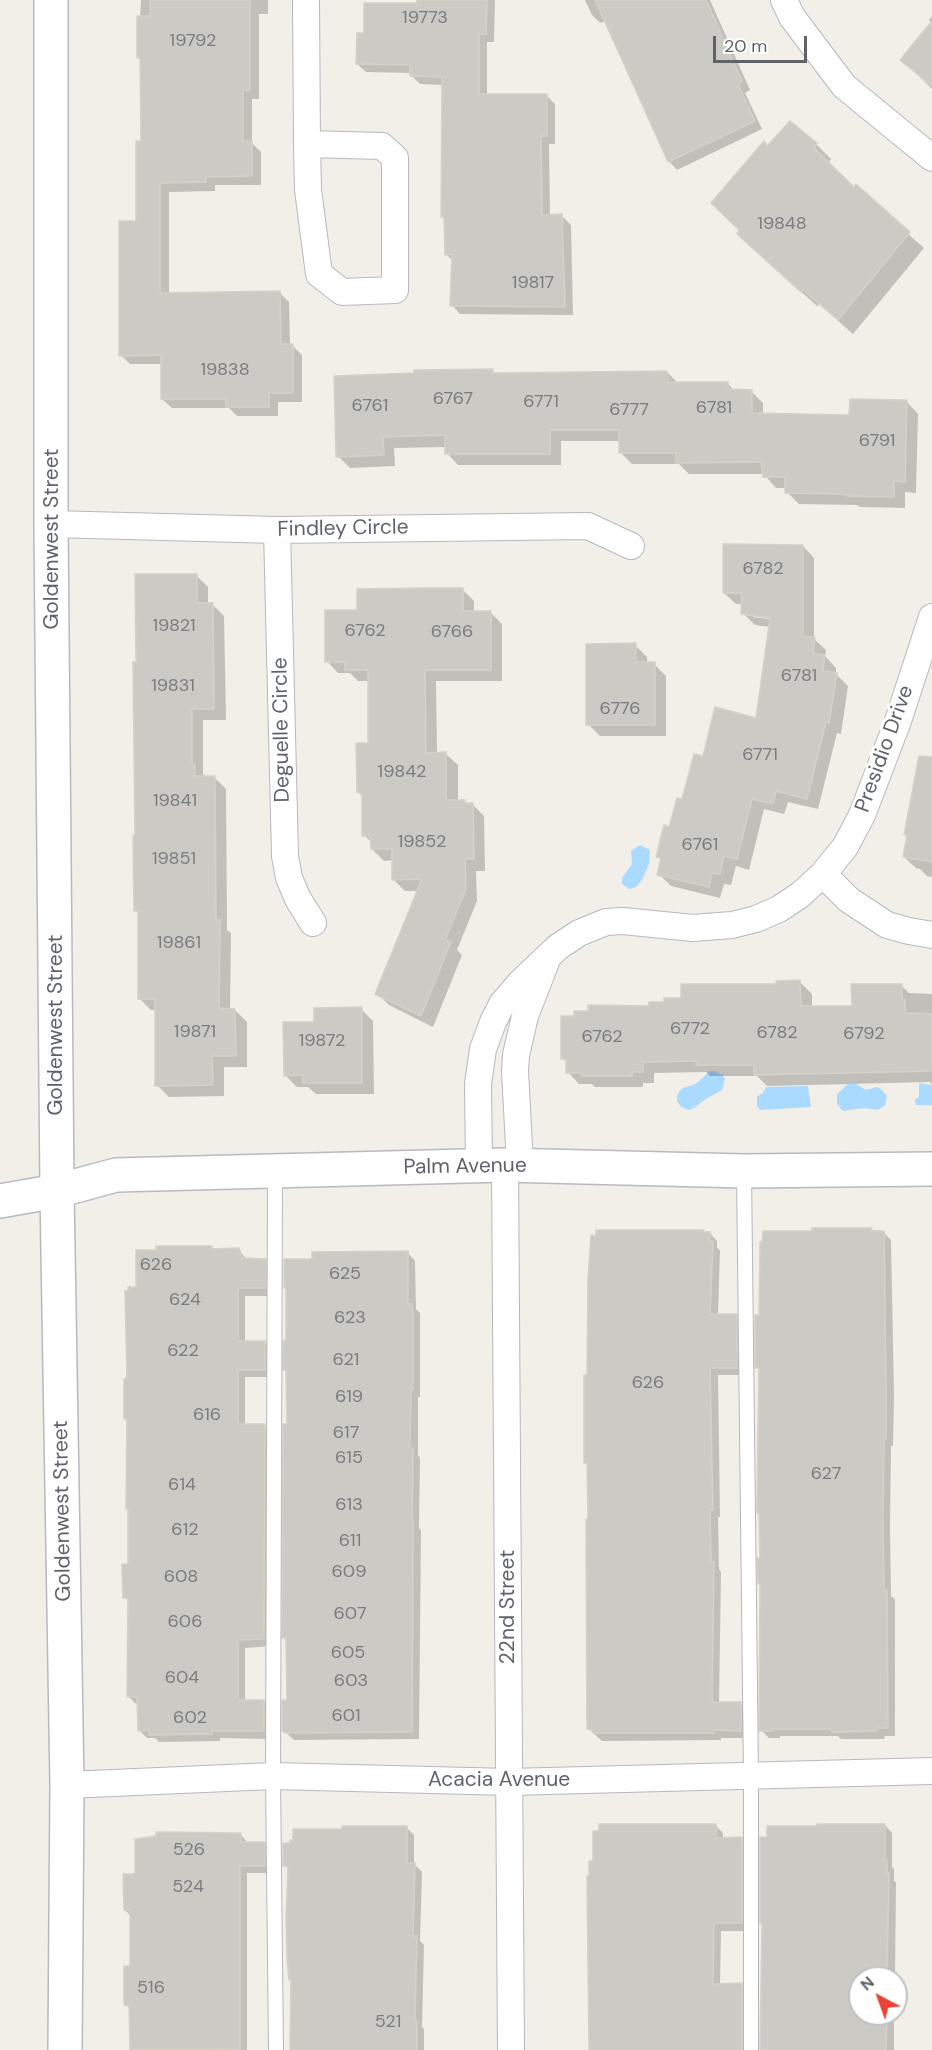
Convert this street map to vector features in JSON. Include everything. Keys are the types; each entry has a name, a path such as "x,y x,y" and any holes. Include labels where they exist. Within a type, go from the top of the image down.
{"main road":[{"name":"Goldenwest Street","path":"51,0 51,524 57,1191 67,1785 65,2050"},
{"name":"Palm Avenue","path":"0,1201 57,1191 116,1175 501,1165 744,1171 932,1169"}],"street":[{"path":"306,0 307,144 308,190 319,274 342,292 395,290 395,158 382,146 307,144"},
{"path":"784,0 792,17 844,86 932,158"},
{"name":"Findley Circle","path":"51,524 277,530 588,526 631,546"},
{"name":"Deguelle Circle","path":"277,530 285,856 289,878 298,899 313,922"},
{"name":"Presidio Drive","path":"501,1165 477,1084 483,1048 502,1004 521,982 568,939 606,922 623,921 710,928 732,926 779,909 800,895 823,874 845,847 862,815 898,721 932,617"},
{"path":"823,874 849,900 886,924 909,931 932,934"},
{"path":"501,1165 515,1093 516,1055 525,1016 549,956"},
{"path":"483,1048 516,1055"},
{"name":"22nd Street","path":"501,1165 510,2050"},
{"name":"Acacia Avenue","path":"67,1785 273,1776 509,1782 932,1770"}],"lane":[{"path":"744,1171 751,1776 751,2050"},
{"path":"275,1172 273,1776 276,2050"}],"water":[{"path":"640,845 650,850 649,864 642,880 636,887 629,889 622,884 622,878 632,864 631,851"},
{"path":"710,1071 723,1075 725,1079 722,1090 694,1108 689,1110 681,1107 677,1101 679,1092 683,1088 696,1084"},
{"path":"919,1083 932,1085 932,1105 916,1105 915,1100 919,1097"},
{"path":"848,1084 856,1084 866,1090 877,1087 881,1089 887,1096 885,1105 878,1110 864,1108 843,1111 837,1104 837,1094"},
{"path":"808,1086 811,1107 760,1110 757,1106 757,1096 763,1093 766,1087"}],"building":[{"path":"150,0 250,0 250,90 243,90 243,141 252,141 252,176 206,177 206,182 160,183 160,293 280,291 281,344 293,344 293,393 269,393 269,407 226,407 226,399 161,399 161,355 119,356 119,221 136,221 136,141 141,141 137,16 150,16"},
{"path":"417,0 487,0 486,34 479,34 479,94 547,94 547,136 541,136 542,215 562,214 565,307 450,306 452,254 445,255 444,217 441,217 442,77 410,76 410,65 356,64 357,33 364,33 364,3 417,3"},
{"path":"595,0 706,0 742,81 738,84 755,121 668,162"},
{"path":"932,21 932,86 900,60"},
{"path":"790,121 817,143 814,148 854,187 856,184 910,232 838,320 803,290 801,292 737,234 739,230 711,203 764,141 767,146"},
{"path":"493,369 493,373 667,371 668,382 728,382 728,389 752,390 752,413 849,415 850,399 907,400 905,482 894,481 894,497 785,493 785,477 763,477 761,462 676,463 676,453 619,453 619,430 550,430 550,454 445,454 445,435 383,437 384,455 336,457 334,376 414,373 414,370"},
{"path":"723,544 803,545 803,636 815,637 813,653 825,655 823,671 837,673 829,723 826,722 807,799 776,791 773,804 752,799 737,859 724,856 720,874 712,873 709,887 657,875 661,858 656,857 664,825 669,827 677,798 682,799 694,754 703,756 715,707 756,718 770,618 741,614 742,593 723,593"},
{"path":"135,574 197,574 197,603 213,603 214,709 192,709 192,764 195,764 194,776 215,776 216,920 220,920 219,1008 235,1009 236,1056 212,1056 213,1085 155,1086 155,999 138,999 138,911 134,911 133,835 135,835 133,662 136,662"},
{"path":"463,588 463,611 491,611 491,670 425,670 426,753 446,752 446,800 465,800 465,803 473,803 474,859 465,859 466,889 445,940 451,942 421,1016 375,994 422,879 392,880 392,849 371,849 370,835 362,836 362,792 357,792 356,743 368,743 368,670 345,670 345,662 325,662 325,610 357,610 357,589"},
{"path":"636,643 636,662 655,662 655,725 586,725 586,644"},
{"path":"919,756 932,757 932,862 903,857 907,835 904,835"},
{"path":"800,980 801,1006 852,1006 851,984 902,984 905,1013 932,1014 932,1071 754,1075 754,1065 696,1065 696,1061 643,1062 643,1072 632,1072 632,1076 581,1076 582,1073 566,1073 566,1059 561,1059 561,1016 574,1016 574,1011 588,1011 588,1005 649,1006 649,1002 664,1002 664,998 681,998 681,984 776,984 776,981"},
{"path":"362,1007 362,1083 303,1083 303,1075 284,1076 283,1022 314,1022 314,1008"},
{"path":"812,1228 872,1228 871,1231 884,1231 886,1439 884,1439 883,1518 884,1590 887,1590 888,1728 877,1728 877,1731 832,1732 831,1729 773,1729 773,1731 759,1731 760,1584 758,1584 757,1558 760,1558 757,1501 759,1368 755,1368 755,1315 759,1315 760,1242 762,1242 763,1231 812,1231"},
{"path":"596,1230 704,1230 703,1232 710,1232 710,1241 713,1241 710,1314 737,1314 737,1368 710,1368 713,1510 710,1510 711,1562 714,1562 712,1702 741,1702 741,1731 593,1733 593,1730 587,1729 586,1519 588,1519 587,1463 584,1463 584,1375 587,1375 591,1235 596,1236"},
{"path":"156,1246 239,1248 242,1258 266,1259 266,1288 238,1288 238,1341 265,1341 265,1370 238,1370 238,1424 265,1424 264,1639 238,1640 238,1700 264,1700 264,1731 212,1731 212,1734 149,1735 149,1730 138,1731 137,1697 127,1697 128,1598 123,1598 122,1564 128,1564 127,1419 124,1419 124,1379 127,1378 125,1291 128,1291 128,1287 136,1287 136,1250 156,1250"},
{"path":"408,1251 408,1304 412,1304 413,1315 410,1448 413,1448 412,1732 285,1733 282,1731 282,1700 287,1700 286,1638 282,1638 283,1424 287,1424 286,1370 283,1370 283,1341 286,1341 284,1259 312,1259 312,1252"},
{"path":"599,1824 716,1824 716,1838 742,1837 742,1923 714,1923 713,1984 742,1983 742,2050 589,2050 587,1876 589,1876 589,1861 593,1861 593,1831 599,1831"},
{"path":"817,1824 885,1824 885,1860 887,1860 887,1873 889,1873 887,1966 848,1966 848,2026 887,2026 886,2050 760,2050 762,1923 760,1923 760,1837 767,1837 767,1826 816,1826"},
{"path":"342,1826 407,1826 407,1863 415,1863 413,1936 417,1936 415,2020 417,2020 417,2050 290,2050 291,1980 289,1980 287,1958 286,1918 288,1866 283,1866 283,1843 290,1843 290,1840 293,1840 293,1829 342,1829"},
{"path":"156,1832 241,1833 241,1842 265,1842 265,1866 240,1866 240,2049 130,2050 129,2005 124,2005 124,1966 130,1966 130,1910 124,1910 123,1874 135,1874 135,1839 156,1836"}]}
